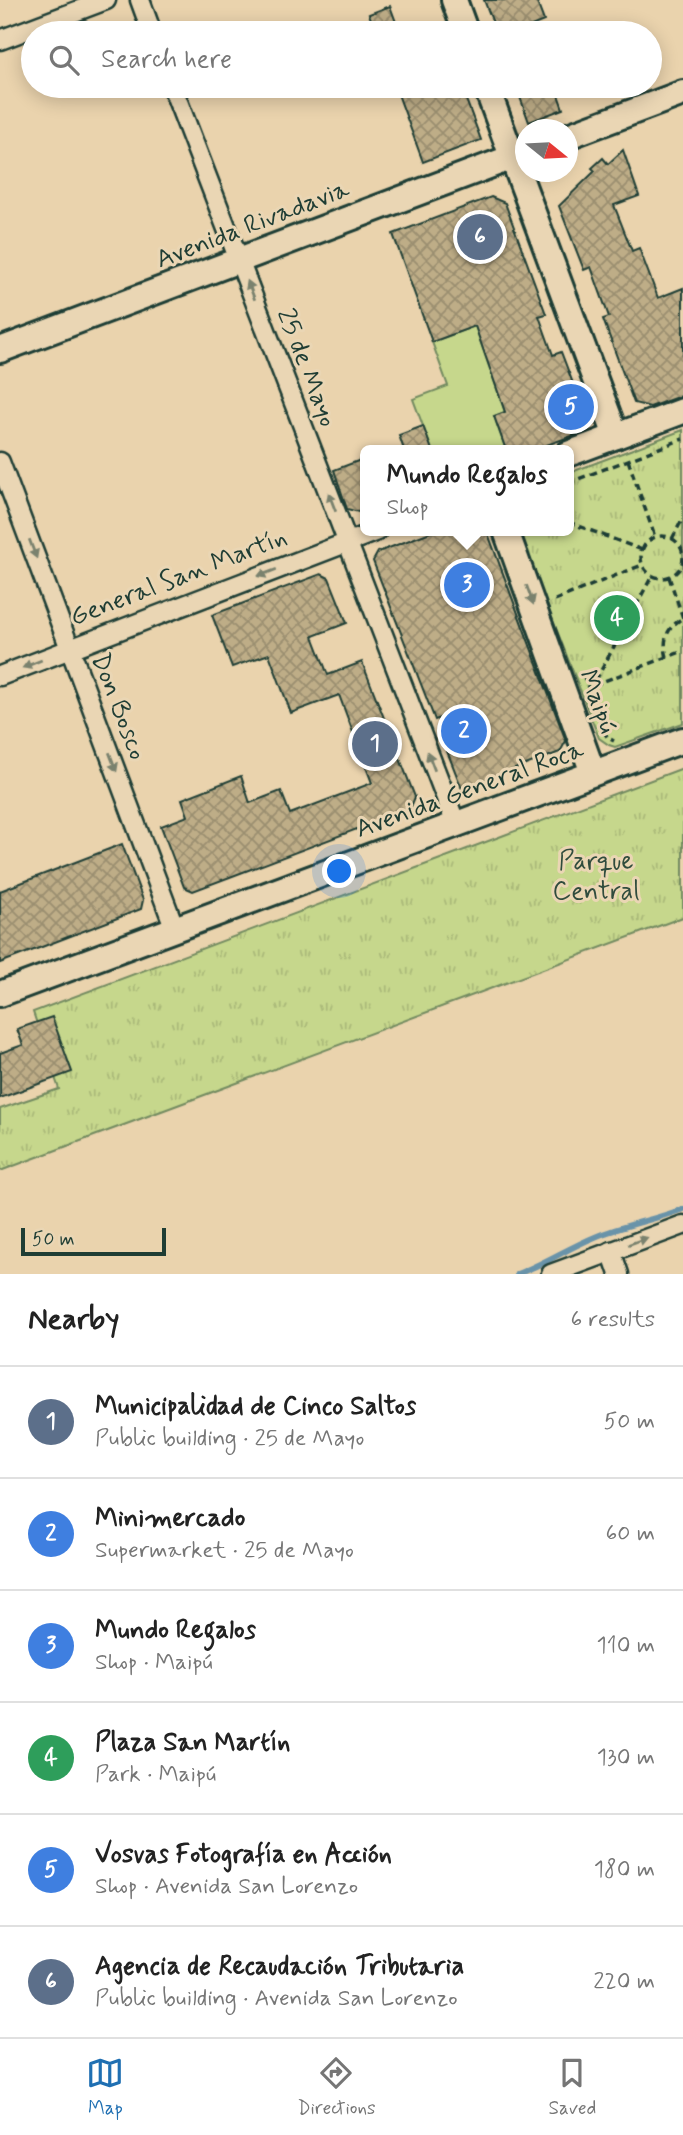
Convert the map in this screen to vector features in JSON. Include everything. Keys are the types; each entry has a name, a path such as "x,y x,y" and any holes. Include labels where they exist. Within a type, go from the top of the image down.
{"main road":[{"path":"454,0 462,21"},
{"path":"578,132 683,93"},
{"path":"492,98 515,146"},
{"name":"Avenida Rivadavia","path":"0,350 515,156"},
{"path":"529,182 617,436"},
{"path":"574,452 683,411"},
{"name":"Maipú","path":"508,536 593,773"},
{"name":"Avenida General Roca","path":"0,994 683,740"}],"street":[{"path":"50,21 106,0"},
{"path":"139,0 147,21"},
{"path":"0,40 21,32"},
{"name":"25 de Mayo","path":"177,98 456,824"},
{"name":"Don Bosco","path":"0,462 176,929"},
{"name":"General San Martín","path":"0,676 364,536"},
{"path":"551,1274 683,1224"},
{"path":"611,1251 619,1274"}],"path":[{"path":"574,481 683,439"},
{"path":"628,460 655,537"},
{"path":"672,538 683,517"},
{"path":"574,524 642,550"},
{"path":"655,537 672,538 682,549 682,565 669,577 652,576 642,565 642,550 645,544 655,537"},
{"path":"555,600 642,565"},
{"path":"590,692 652,576"},
{"path":"667,657 664,644 666,636 674,623 683,618 669,577"},
{"path":"594,685 683,651"},
{"path":"581,669 606,735 612,741 620,740"}],"green space":[{"path":"475,326 505,412 494,416 504,445 430,445 413,399 448,386 432,342"},
{"path":"683,430 683,723 615,747 599,738 520,536 574,536 574,471"},
{"name":"Parque Central","path":"683,768 683,917 0,1171 0,1109 59,1089 33,1012"}],"building":[{"path":"484,0 536,0 544,21 492,21"},
{"path":"390,6 396,21 372,21 369,14"},
{"path":"399,98 465,98 481,140 423,162"},
{"path":"520,98 559,98 563,109 537,119 528,119"},
{"path":"623,150 639,196 614,205 632,251 639,248 658,298 683,288 683,395 650,407 634,403 603,319 609,317 591,267 584,270 559,206 595,171 592,168 603,158 608,164"},
{"path":"491,197 505,203 546,314 539,316 553,355 561,352 588,423 583,432 547,445 504,445 494,416 505,412 475,326 432,342 393,234"},
{"path":"423,426 430,445 402,445 399,435"},
{"path":"360,460 360,512 347,509 334,470"},
{"path":"420,536 489,536 566,741 560,752 462,789 447,751 453,749 440,718 435,720 373,561 378,552"},
{"path":"321,574 329,578 347,623 313,636 328,675 362,662 415,797 410,809 193,891 184,887 161,826 188,816 182,799 241,776 250,803 281,791 290,814 372,783 339,695 291,713 269,654 232,667 212,615"},
{"path":"122,844 143,900 141,909 0,963 0,891"},
{"path":"52,1017 72,1072 0,1098 0,1053 23,1045 17,1029"}],"waterway":[{"path":"517,1274 595,1237 683,1209"}],"place":[{"name":"Agencia de Recaudación Tributaria","path":"480,237"},
{"name":"Vosvas Fotografía en Acción","path":"571,407"},
{"name":"Mundo Regalos","path":"467,585"},
{"name":"Plaza San Martín","path":"617,618"},
{"name":"Minimercado","path":"464,731"},
{"name":"Municipalidad de Cinco Saltos","path":"375,744"}]}
